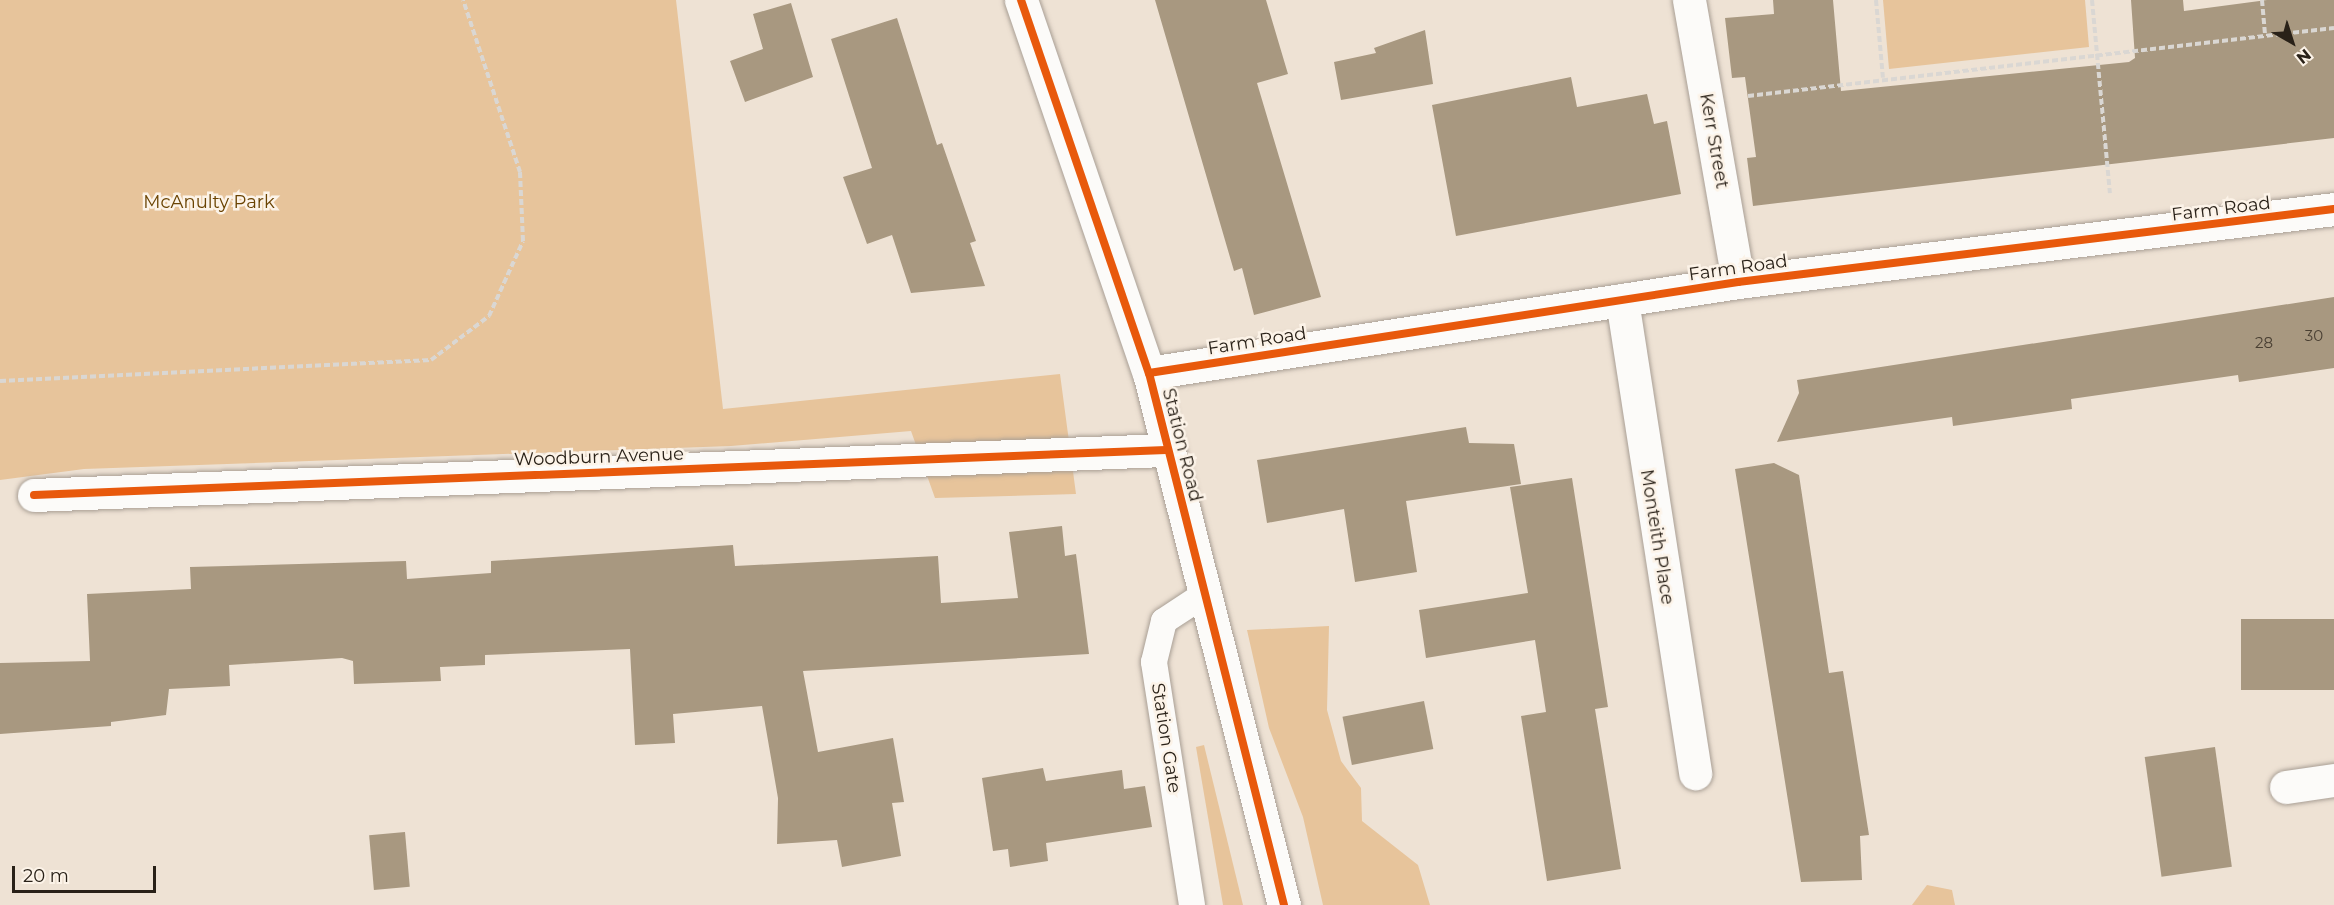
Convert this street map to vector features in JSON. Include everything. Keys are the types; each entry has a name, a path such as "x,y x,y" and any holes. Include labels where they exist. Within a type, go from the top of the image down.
{"street":[{"name":"Station Road","path":"1021,0 1149,373 1166,450 1206,594 1284,905"},
{"name":"Kerr Street","path":"1689,0 1738,282"},
{"name":"Farm Road","path":"1149,373 1738,282 2334,210"},
{"name":"Monteith Place","path":"1622,300 1695,773"},
{"name":"Woodburn Avenue","path":"34,495 1166,450"},
{"path":"2286,787 2334,780"}],"lane":[{"name":"Station Gate","path":"1192,905 1154,662 1164,621 1206,594"}],"path":[{"path":"0,381 431,360 489,316 523,241 520,172 463,0"},
{"path":"1876,0 1883,78"},
{"path":"2092,0 2115,238"},
{"path":"2262,0 2265,35"},
{"path":"1707,101 2097,53 2334,28"}],"green space":[{"name":"McAnulty Park","path":"0,0 676,0 723,409 1060,374 1076,494 935,498 911,431 731,446 84,469 0,480"},
{"path":"1883,0 2085,0 2089,47 1889,69"},
{"path":"1329,626 1327,710 1341,761 1361,788 1362,821 1418,865 1430,905 1323,905 1303,817 1269,728 1247,630"},
{"path":"1204,745 1243,905 1223,905 1196,747"},
{"path":"1927,885 1952,890 1955,905 1912,905"}],"building":[{"path":"1155,0 1266,0 1288,74 1257,83 1321,297 1254,315 1242,268 1234,271"},
{"path":"1773,0 1833,0 1841,91 2129,62 2135,58 2131,0 2183,0 2184,11 2267,0 2334,0 2334,138 1753,206 1747,158 1756,157 1745,77 1732,78 1725,18 1774,14"},
{"path":"791,3 813,77 745,102 730,61 763,49 753,14"},
{"path":"897,18 937,145 942,143 976,241 970,243 985,286 911,293 892,235 867,244 843,177 872,168 831,39"},
{"path":"1425,30 1433,84 1341,100 1334,62 1376,53 1374,48"},
{"path":"1571,77 1577,107 1647,94 1654,124 1667,121 1681,194 1456,236 1432,105"},
{"path":"2334,297 2334,368 2239,382 2238,375 2071,399 2072,409 1953,426 1952,417 1777,442 1799,393 1797,380"},
{"path":"1466,427 1469,443 1514,444 1521,484 1406,501 1417,572 1355,582 1344,509 1267,523 1257,460"},
{"path":"1774,463 1799,475 1829,673 1843,671 1869,835 1860,836 1862,880 1801,882 1735,469"},
{"path":"1572,478 1608,707 1595,709 1621,869 1547,881 1521,716 1546,712 1535,640 1426,658 1419,610 1528,593 1510,487"},
{"path":"1062,526 1065,556 1076,554 1089,654 803,671 818,752 893,738 904,802 892,803 901,856 842,867 837,840 777,844 778,798 762,706 673,714 675,743 635,745 630,649 485,655 485,665 440,667 441,681 354,684 353,661 342,658 229,665 230,686 169,689 166,715 111,722 111,726 0,734 0,663 90,661 87,594 191,589 190,567 406,561 407,579 491,573 491,561 733,545 735,566 938,556 941,603 1018,598 1009,532"},
{"path":"2241,619 2334,619 2334,690 2241,690"},
{"path":"1424,701 1433,749 1352,765 1343,717"},
{"path":"2215,747 2232,867 2162,877 2145,757"},
{"path":"1043,768 1046,781 1122,770 1124,789 1145,786 1152,827 1046,843 1048,861 1010,867 1008,849 993,851 982,778"},
{"path":"405,832 410,887 374,890 369,835"}],"cycle path":[{"path":"1021,0 1149,373 1284,905"},
{"path":"1149,373 1738,282 2334,209"},
{"path":"34,495 1166,450"}]}
